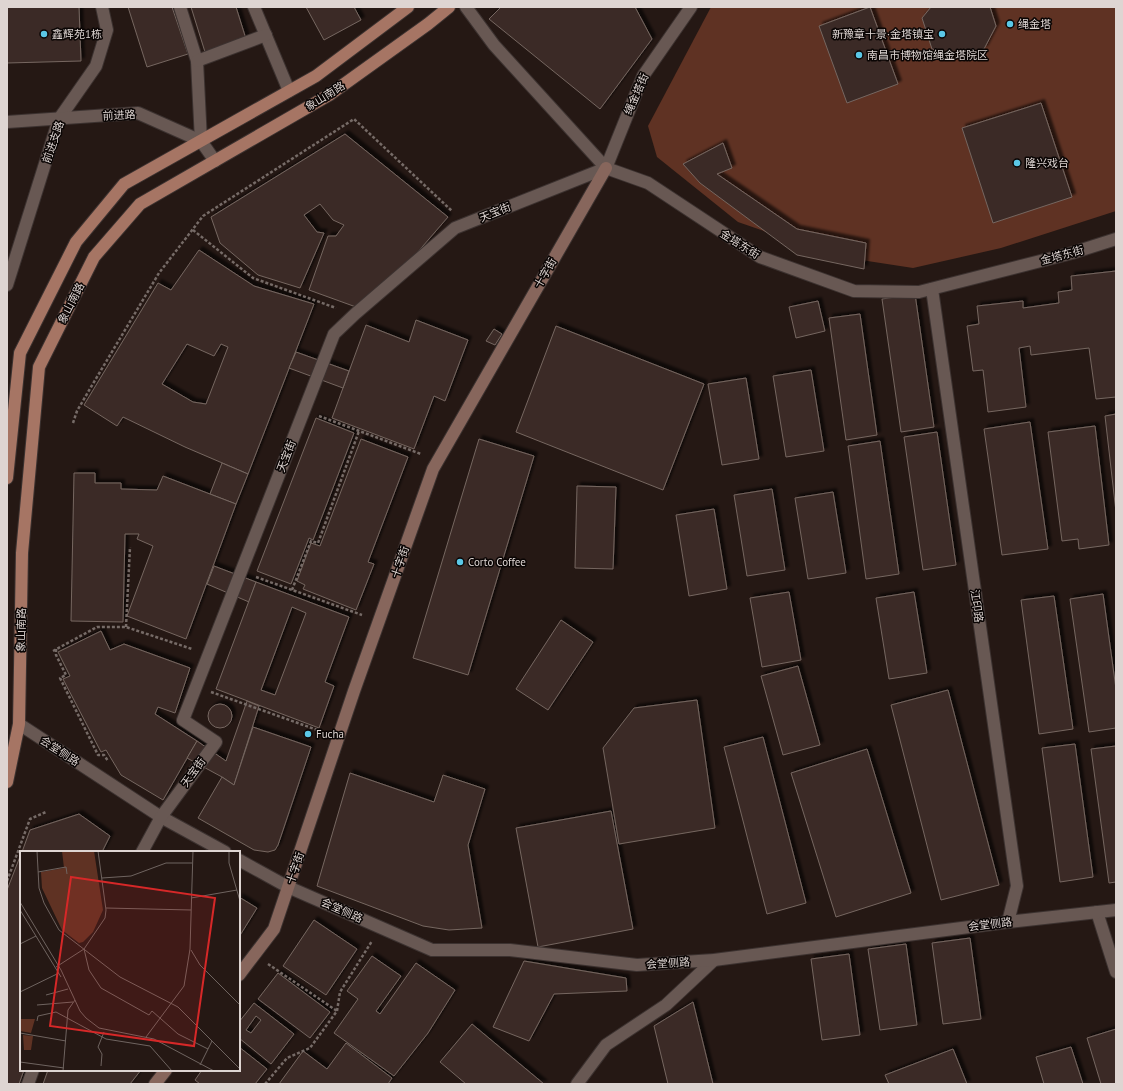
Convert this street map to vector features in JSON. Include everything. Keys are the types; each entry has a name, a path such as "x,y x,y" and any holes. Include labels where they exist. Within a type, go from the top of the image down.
{"main road":[{"name":"象山南路","path":"7,782 19,724 22,553 39,367 94,257 140,204 330,95 449,7"},
{"name":"象山南路","path":"7,478 11,406 20,353 76,242 124,184 316,76 402,9"}],"street":[{"name":"前进支路","path":"7,285 60,119 96,66 107,30 102,7"},
{"path":"180,7 197,61 201,141 215,161"},
{"path":"254,7 289,91"},
{"name":"金塔东街","path":"466,7 494,45 606,168 648,183 760,257 854,291 919,292 1072,253 1116,239"},
{"name":"绳金塔街","path":"606,168 643,76 691,7"},
{"path":"197,61 266,35"},
{"name":"前进路","path":"7,122 138,113 201,141"},
{"name":"天宝街","path":"143,851 161,817 216,742 183,720 334,334 355,314 455,228 606,168"},
{"name":"十字街","path":"240,974 274,929 339,737 433,469 606,168"},
{"name":"江印路","path":"932,289 1017,886 1008,922"},
{"name":"会堂侧路","path":"19,724 161,817 223,851"},
{"name":"会堂侧路","path":"240,861 288,887 432,950 510,950 637,965 714,960 1008,922 1116,910"},
{"path":"1097,912 1116,972"},
{"path":"577,1084 606,1045 666,1005 714,960"},
{"path":"28,1084 33,1071"},
{"path":"155,1084 165,1071"}],"path":[{"path":"73,423 77,411 91,386 159,273 203,216 354,119 465,224"},
{"path":"193,230 253,278 355,314"},
{"path":"304,410 425,456"},
{"path":"292,590 311,541 318,543 359,431"},
{"path":"126,627 130,547"},
{"path":"240,572 368,617"},
{"path":"53,651 97,627 126,627 208,654"},
{"path":"56,648 56,655 66,675 60,678 98,755 104,755 111,765"},
{"path":"195,687 339,737"},
{"path":"7,881 30,819 46,812"},
{"path":"265,1084 287,1058 310,1048 337,1011 340,992 380,927"},
{"path":"254,955 337,1011"}],"shaded area":[{"path":"711,7 1116,7 1116,211 1001,248 913,268 835,256 738,222 657,157 648,126"}],"building":[{"name":"鑫辉苑1栋","path":"7,7 79,7 81,61 7,63"},
{"path":"128,7 172,7 188,54 147,67"},
{"path":"191,7 236,7 246,39 205,52"},
{"path":"306,7 354,7 361,20 324,40"},
{"path":"501,7 635,7 652,39 600,109 489,19"},
{"name":"南昌市博物馆绳金塔院区","path":"870,7 898,84 847,103 819,26"},
{"path":"931,7 990,7 996,26 984,49 953,56 932,49 922,18"},
{"name":"隆兴戏台","path":"1041,103 1072,197 993,223 962,128"},
{"path":"345,134 448,217 410,261 356,307 309,290 328,236 336,236 344,225 333,220 320,204 304,215 317,232 324,233 300,288 258,275 220,243 211,217"},
{"path":"723,143 732,168 717,174 797,229 866,243 864,269 797,255 700,183 683,164"},
{"path":"199,250 254,286 314,304 248,474 185,447 123,417 117,426 84,405 158,283 171,290","holes":["187,344 214,356 221,344 228,347 206,404 193,402 162,384"]},
{"path":"1116,271 1116,397 1096,399 1089,348 1031,355 1030,346 1019,348 1026,407 988,412 983,370 973,371 967,326 979,324 977,306 1023,301 1023,308 1059,303 1058,292 1072,290 1071,276"},
{"path":"915,294 934,427 901,432 882,299"},
{"path":"818,301 825,331 796,338 789,307"},
{"path":"860,314 877,435 846,440 829,318"},
{"path":"416,320 468,340 445,401 434,396 414,449 332,418 366,325 409,342"},
{"path":"556,326 704,384 663,490 516,432"},
{"path":"494,329 502,334 495,345 486,341"},
{"path":"296,352 349,371 343,388 289,368"},
{"path":"811,370 824,451 786,457 773,376"},
{"path":"746,378 759,459 722,465 708,384"},
{"path":"1116,414 1116,512 1105,416"},
{"path":"316,418 354,433 313,540 309,538 291,584 257,571"},
{"path":"1030,422 1048,549 1002,555 984,429"},
{"path":"1095,426 1109,545 1079,549 1078,539 1062,541 1048,432"},
{"path":"937,432 956,565 923,570 904,437"},
{"path":"361,439 408,457 368,562 374,564 356,610 303,589 305,585 297,581 311,543 320,546"},
{"path":"479,439 534,456 468,675 413,658"},
{"path":"880,441 899,574 866,579 848,446"},
{"path":"222,463 248,474 236,504 210,494"},
{"path":"74,473 95,473 95,483 121,483 121,489 157,490 163,476 236,504 186,639 127,616 153,546 137,539 139,534 125,534 123,622 71,621"},
{"path":"577,486 616,487 613,569 575,568"},
{"path":"772,489 785,570 747,576 734,495"},
{"path":"833,492 846,573 808,579 795,498"},
{"path":"714,509 727,589 689,596 676,515"},
{"path":"214,566 256,582 249,602 207,584"},
{"path":"256,582 349,617 325,682 334,686 319,728 216,689","holes":["292,607 306,613 275,695 261,690"]},
{"path":"789,592 801,660 762,667 750,598"},
{"path":"914,592 927,673 889,679 876,598"},
{"path":"1103,594 1116,689 1116,728 1089,732 1070,599"},
{"path":"1054,596 1073,729 1039,734 1021,600"},
{"path":"561,620 593,642 548,710 516,689"},
{"path":"101,631 110,650 124,644 190,668 175,713 158,707 155,714 197,741 163,800 121,775 106,750 101,752 63,679 70,676 58,652"},
{"path":"798,666 820,745 783,755 761,676"},
{"path":"948,690 999,885 941,900 891,705"},
{"path":"697,700 715,828 619,844 603,748 634,708"},
{"path":"247,701 259,706 234,785 187,758 197,741 226,761"},
{"path":"220,704 229,707 232,716 229,725 220,728 211,725 208,716 211,707"},
{"path":"253,727 311,747 278,845 275,850 268,852 254,850 198,818 222,777 234,785"},
{"path":"763,737 806,903 767,914 724,747"},
{"path":"1075,744 1093,877 1060,882 1042,748"},
{"path":"1116,746 1116,882 1109,883 1091,749"},
{"path":"867,749 911,893 836,917 791,773"},
{"path":"350,773 434,802 443,775 485,789 468,845 482,928 449,930 423,926 317,886"},
{"path":"611,811 633,929 538,947 516,828"},
{"path":"79,814 110,836 102,851 22,851 30,830"},
{"path":"20,857 20,1071 24,1071 19,1084 7,1084 7,890"},
{"path":"240,898 257,908 240,935"},
{"path":"314,920 357,949 326,995 283,966"},
{"path":"970,938 981,1019 943,1024 932,943"},
{"path":"906,944 917,1025 880,1030 868,949"},
{"path":"849,954 860,1035 822,1040 811,959"},
{"path":"372,956 401,976 376,1011 380,1014 416,963 455,990 428,1033 394,1076 334,1033 358,999 347,991"},
{"path":"524,961 626,978 627,991 554,994 529,1041 493,1027"},
{"path":"278,973 330,1012 310,1038 258,999"},
{"path":"693,1002 713,1084 668,1084 654,1026"},
{"path":"254,1003 294,1034 271,1064 240,1039 240,1021","holes":["256,1016 261,1020 251,1033 246,1030"]},
{"path":"472,1024 544,1084 466,1084 440,1062"},
{"path":"1116,1029 1116,1084 1101,1084 1087,1038"},
{"path":"346,1043 392,1078 388,1084 279,1084 303,1051 327,1069"},
{"path":"1071,1047 1083,1084 1044,1084 1036,1057"},
{"path":"240,1048 267,1069 255,1084 200,1084 195,1080 201,1071 240,1071"},
{"path":"953,1049 967,1084 889,1084 885,1075"},
{"path":"48,1071 140,1071 130,1084 43,1084"}],"place":[{"name":"绳金塔","path":"1010,24"},
{"name":"鑫辉苑1栋","path":"44,34"},
{"name":"新豫章十景·金塔镇宝","path":"942,34"},
{"name":"南昌市博物馆绳金塔院区","path":"859,55"},
{"name":"隆兴戏台","path":"1017,163"},
{"name":"Corto Coffee","path":"460,562"},
{"name":"Fucha","path":"308,734"}]}
